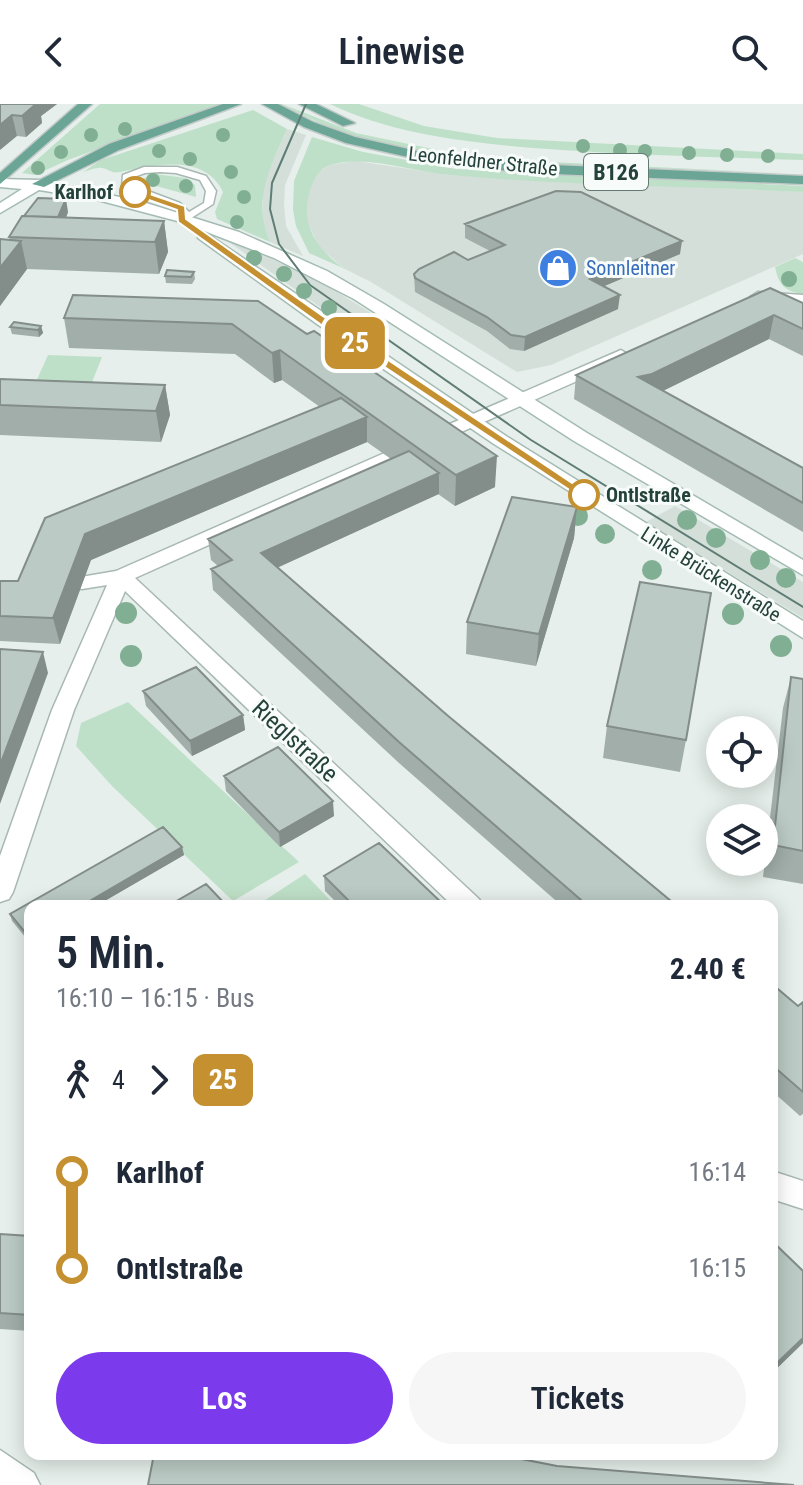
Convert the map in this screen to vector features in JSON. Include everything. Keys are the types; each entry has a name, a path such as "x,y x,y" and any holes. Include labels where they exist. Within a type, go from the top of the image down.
{"main road":[{"path":"0,182 86,104"},
{"path":"0,209 39,184 114,147 235,104"},
{"name":"Leonfeldner Straße","path":"268,104 308,125 347,139 459,162 577,171 803,180"},
{"path":"305,104 363,128"},
{"name":"Leonfeldner Straße","path":"389,135 449,147 534,155 803,166"},
{"name":"Linke Brückenstraße","path":"0,182 39,184 127,203 257,245 323,275 360,295 520,400 803,569"},
{"name":"Linke Brückenstraße","path":"0,182 21,195 127,203"},
{"name":"Linke Brückenstraße","path":"182,220 323,321 472,421 803,631"},
{"path":"743,300 768,295 803,300"},
{"path":"428,440 634,349"},
{"path":"82,583 121,576 389,457"},
{"path":"0,892 63,710 121,576"},
{"name":"Rieglstraße","path":"121,576 464,900"},
{"path":"778,1187 803,1195"},
{"path":"0,1468 22,1485"}],"lane":[{"path":"160,169 177,170 203,178 211,191 208,204 182,220 182,208 127,187 126,177 144,170 160,169"}],"shaded area":[{"path":"287,129 306,135 285,185 284,205 286,226 303,256 270,242 263,227 263,183"},
{"name":"Sonnleitner","path":"356,161 449,175 803,192 803,254 551,365 517,372 345,269 319,247 306,219 306,201 312,183 320,171 329,165"},
{"path":"226,240 309,275 386,322 355,332"},
{"path":"675,506 803,582 803,618 646,522"}],"green space":[{"path":"100,104 220,104 35,175 22,173"},
{"path":"282,104 356,133 447,152 529,161 803,174 525,162 441,154 359,137 319,123"},
{"path":"330,104 359,104 424,126 497,138 803,154 803,160 600,152 481,143 404,130"},
{"path":"253,110 287,129 265,184 263,212 270,242 217,219 215,212 223,192 204,171 163,165 117,172 100,168 83,172 101,160"},
{"path":"312,137 363,152 456,169 803,186 803,192 494,179 344,162 326,166 318,174 311,188 307,213 319,244 345,269 309,253 296,226 294,181"},
{"path":"154,174 186,178 195,185 196,197 138,181"},
{"path":"795,258 803,262 803,294 783,286 775,267"},
{"path":"48,355 102,357 86,397 30,395"},
{"path":"128,702 299,862 232,900 112,786 76,746 81,723"},
{"path":"305,874 330,900 265,900"}],"building":[{"path":"0,104 36,104 22,116 12,115 0,125"},
{"path":"556,191 581,192 682,241 590,279 620,295 525,337 511,335 487,317 415,278 414,274 419,269 454,252 468,260 505,245 465,224"},
{"path":"38,198 66,199 58,217 24,216"},
{"path":"22,216 164,221 155,242 9,237"},
{"path":"0,239 21,241 0,268"},
{"path":"167,270 194,272 191,277 165,276"},
{"path":"770,288 803,303 803,329 774,315 652,374 638,377 803,468 803,503 576,375"},
{"path":"73,295 258,301 307,334 314,331 497,456 456,475 280,350 272,353 232,324 64,318"},
{"path":"14,322 41,326 38,330 10,327"},
{"path":"0,379 165,385 156,411 0,405"},
{"path":"341,398 367,417 85,534 53,618 0,616 0,581 18,581 45,518"},
{"path":"409,451 439,473 261,553 447,715 670,900 581,900 399,742 211,569 232,560 208,539"},
{"path":"512,497 577,507 539,634 467,622"},
{"path":"640,582 711,593 686,740 607,726"},
{"path":"0,649 43,652 0,765"},
{"path":"196,667 243,715 190,741 143,691"},
{"path":"791,677 803,679 803,851 778,846 777,804"},
{"path":"278,747 333,801 279,832 224,776"},
{"path":"163,827 182,847 91,900 35,900"},
{"path":"379,843 439,900 348,900 324,876"},
{"path":"206,884 221,900 178,900"},
{"path":"24,906 24,931 10,914"},
{"path":"778,989 798,1006 803,1002 803,1092 778,1070"},
{"path":"0,1234 24,1236 24,1315 0,1313"},
{"path":"778,1247 803,1271 803,1338 778,1362"},
{"path":"153,1460 526,1460 557,1466 794,1485 148,1485"}],"tram line":[{"path":"306,104 272,183 270,209 279,244 310,285 531,440 803,607"}],"bus line":[{"name":"25","path":"135,192 182,208 182,220 323,321 584,495"}],"place":[{"name":"Karlhof","path":"135,192"},
{"name":"Sonnleitner","path":"558,268"},
{"name":"Ontlstraße","path":"584,495"}]}
